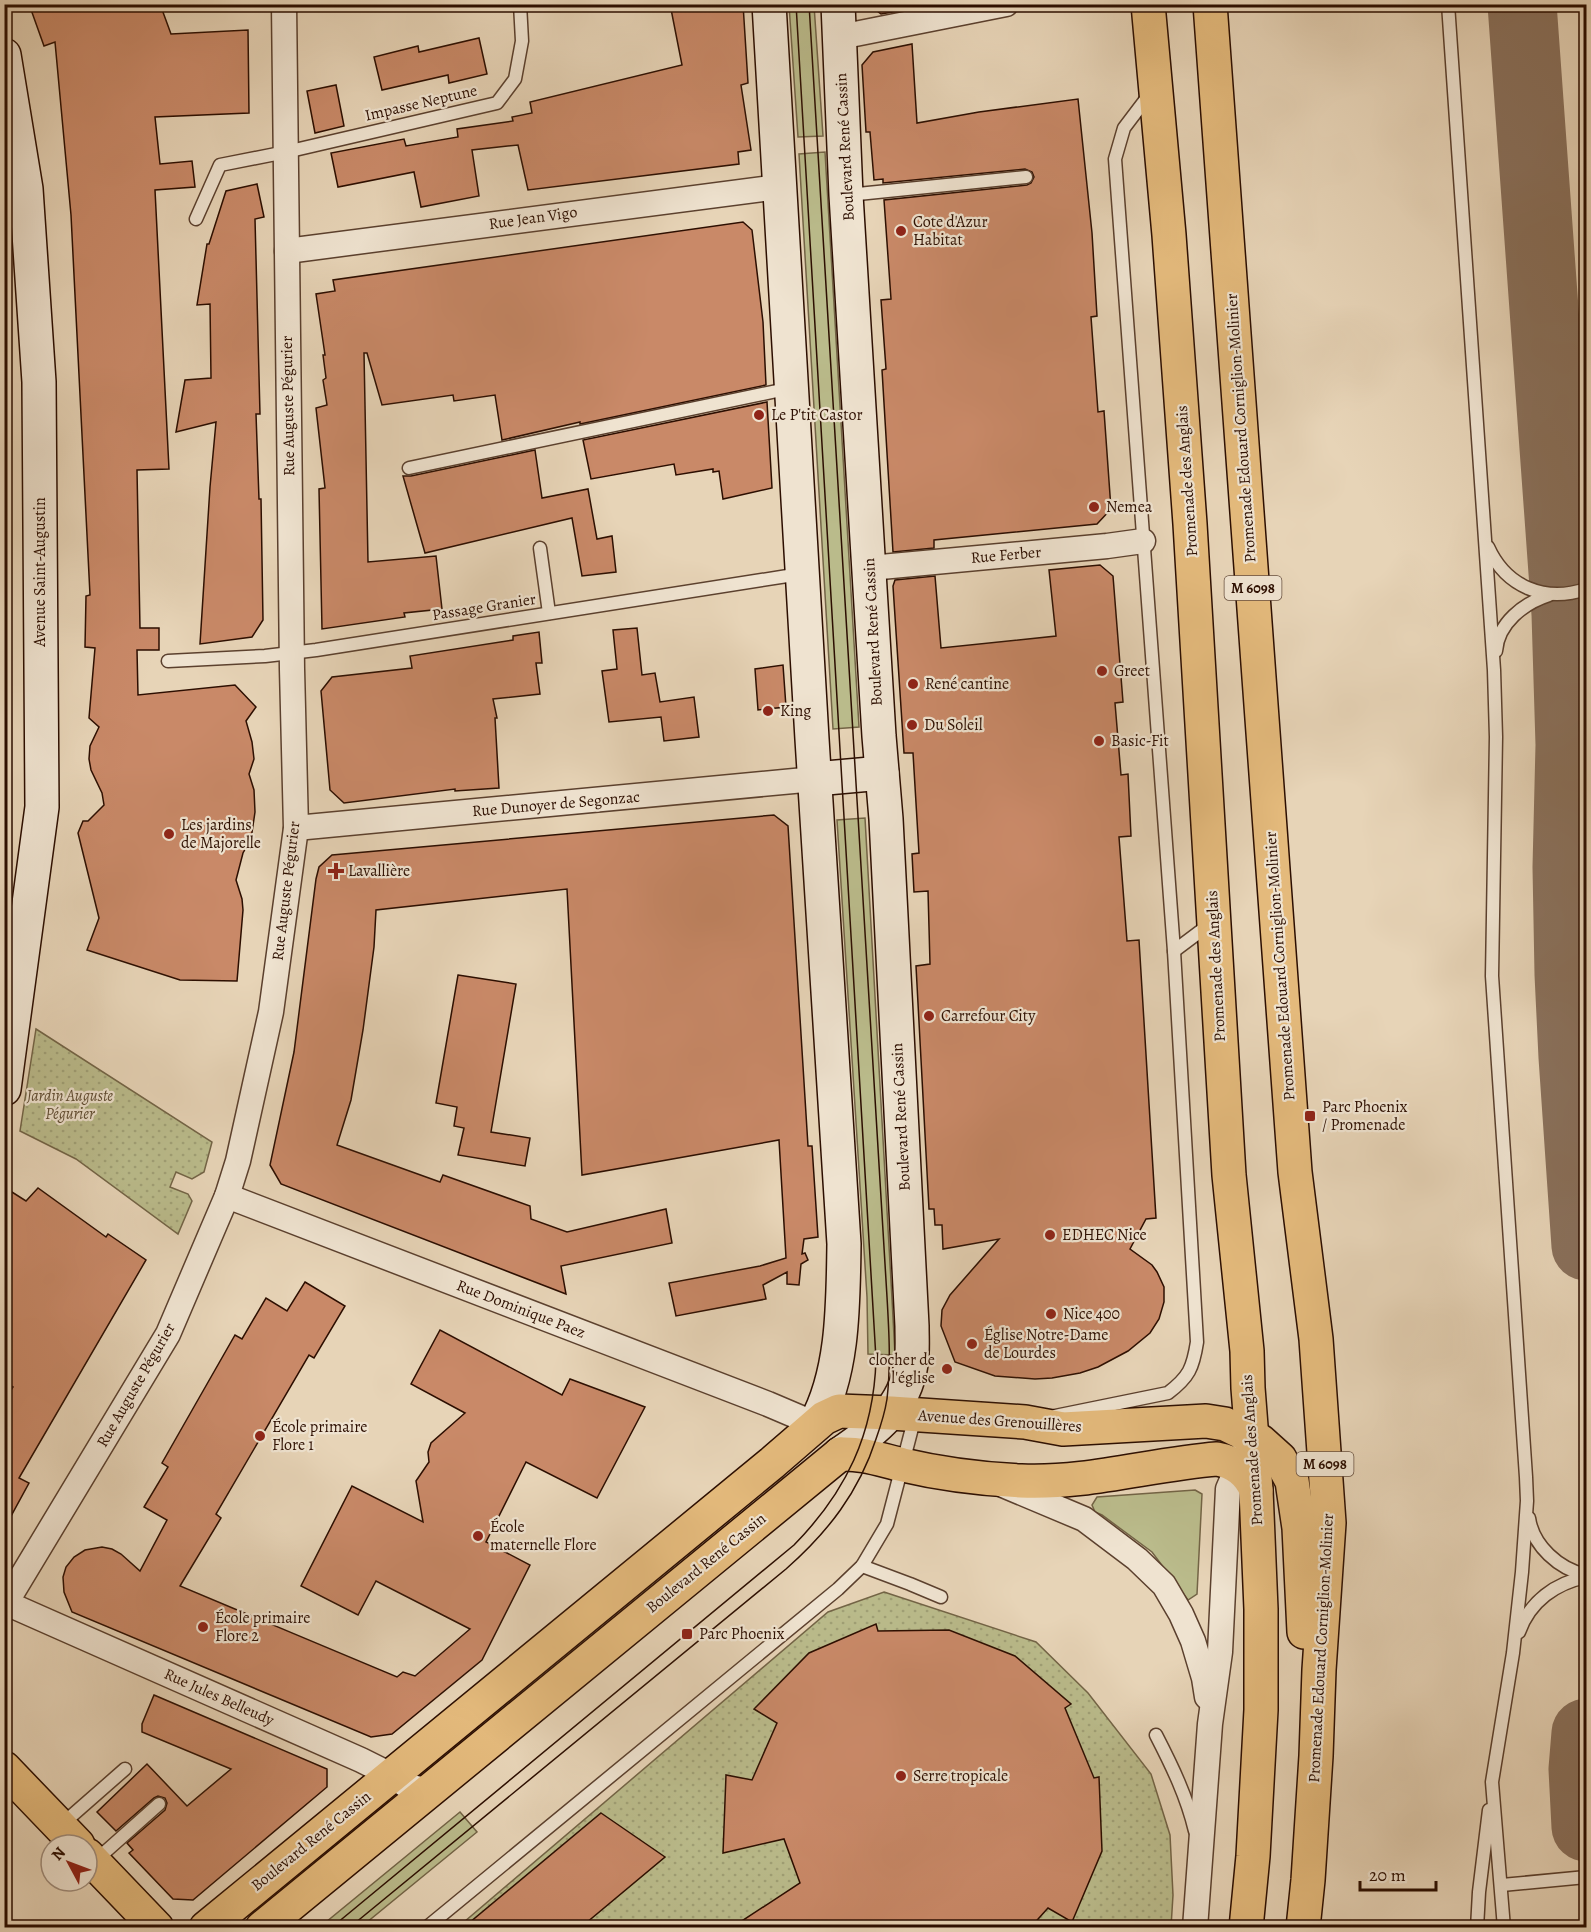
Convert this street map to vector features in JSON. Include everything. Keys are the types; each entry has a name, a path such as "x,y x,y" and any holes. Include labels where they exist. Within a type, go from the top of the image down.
{"main road":[{"name":"Boulevard René Cassin","path":"206,1928 772,1463 815,1424 827,1400 837,1357 843,1301 844,1244 769,4"},
{"name":"Boulevard René Cassin","path":"262,1928 840,1454 881,1424 902,1397 909,1376 912,1362 912,1326 870,568 846,195 838,4"},
{"name":"Promenade des Anglais","path":"1148,4 1169,235 1190,524 1229,1175 1252,1436 1247,1479 1260,1609 1261,1710 1246,1928"},
{"name":"Promenade Edouard Corniglion-Molinier","path":"1210,4 1295,1172 1316,1339 1329,1523 1316,1756 1303,1928"},
{"name":"Avenue Saint-Augustin","path":"4,55 26,189 39,382 42,807 4,1089"},
{"path":"815,779 882,774"},
{"path":"1206,1421 1235,1407 1248,1388"},
{"name":"Avenue des Grenouillères","path":"815,1424 839,1412 1025,1422 1063,1429 1206,1421 1225,1424 1252,1436 1280,1459 1292,1481 1297,1503 1305,1670 1316,1756"},
{"path":"815,1424 840,1454 858,1454 903,1466 987,1478 1023,1481 1054,1480 1217,1459 1226,1461 1247,1479"},
{"path":"4,1768 67,1833"},
{"path":"99,1867 157,1928"}],"street":[{"name":"Rue Auguste Pégurier","path":"5,1605 168,1334 227,1196 238,1161 271,1012 296,828 284,4"},
{"path":"840,37 1006,4"},
{"name":"Rue Jean Vigo","path":"287,251 779,187"},
{"name":"Rue Ferber","path":"870,568 1143,541"},
{"name":"Rue Dunoyer de Segonzac","path":"296,828 815,779"},
{"name":"Rue Dominique Paez","path":"227,1196 815,1424"},
{"path":"987,1478 1084,1519 1137,1559 1164,1585 1181,1614 1204,1677 1210,1724"},
{"path":"1195,1928 1210,1724 1220,1652 1228,1489 1247,1479"},
{"name":"Rue Jules Belleudy","path":"5,1605 391,1775 407,1786 430,1791"}],"lane":[{"name":"Impasse Neptune","path":"196,219 220,165 497,103 515,79 522,41 520,4"},
{"path":"1448,4 1494,670 1496,737 1492,976 1523,1413 1527,1501 1530,1524 1540,1545 1566,1568 1587,1576"},
{"path":"1025,1422 1168,1393 1183,1382 1194,1365 1197,1342 1174,951 1115,159 1124,128 1155,87"},
{"path":"846,195 1026,177"},
{"path":"409,468 792,387"},
{"path":"1484,522 1490,551 1499,566 1516,582 1538,592 1587,596"},
{"path":"540,548 549,613"},
{"name":"Passage Granier","path":"168,661 265,656 316,650 803,573"},
{"path":"1494,670 1496,644 1501,632 1516,613 1538,598 1587,589"},
{"path":"1174,951 1214,921"},
{"path":"426,1928 830,1596 862,1566 887,1524 912,1428 919,1419 926,1416"},
{"path":"1477,1928 1492,1782 1513,1653 1527,1501"},
{"path":"862,1566 941,1597"},
{"path":"1513,1653 1520,1629 1533,1607 1552,1590 1587,1576"},
{"path":"1156,1735 1171,1764 1190,1812 1200,1857"},
{"path":"88,1833 125,1769"},
{"path":"1492,1782 1504,1928"},
{"path":"99,1837 159,1804"},
{"path":"1502,1885 1587,1877"}],"green space":[{"path":"789,5 814,5 823,136 798,137"},
{"path":"825,152 859,727 833,729 799,154"},
{"path":"865,818 895,1355 868,1354 867,1297 837,820"},
{"name":"Jardin Auguste Pégurier","path":"36,1029 212,1142 204,1172 192,1179 176,1172 170,1187 188,1194 192,1201 178,1234 76,1159 20,1131"},
{"path":"1195,1490 1202,1494 1197,1594 1188,1600 1152,1552 1095,1512 1092,1505 1097,1497"},
{"path":"884,1592 1036,1642 1088,1693 1151,1774 1170,1835 1173,1895 1171,1927 457,1928 828,1612"},
{"path":"460,1812 477,1832 361,1927 320,1927"}],"building":[{"path":"29,4 160,4 171,34 248,30 249,113 155,117 160,164 192,161 195,187 155,190 169,469 137,470 140,628 159,628 159,650 137,650 138,695 235,685 256,707 246,721 254,759 249,774 254,790 255,812 251,839 243,853 236,880 243,910 237,981 180,980 87,950 99,918 78,833 83,821 88,821 104,805 102,793 91,770 89,759 90,746 99,727 89,718 95,648 85,647 86,596 90,595 71,215 55,42 44,46"},
{"path":"670,4 743,4 748,83 741,85 751,150 738,152 739,164 528,190 518,145 472,150 479,196 421,207 414,172 338,187 331,153 404,139 406,146 458,137 457,129 513,121 512,117 532,113 530,102 682,65"},
{"path":"868,4 910,4 910,9 881,14"},
{"path":"479,38 487,74 449,83 448,75 382,90 374,57 418,46 419,52"},
{"path":"912,44 917,123 1078,99 1092,233 1097,316 1091,317 1098,412 1104,411 1111,509 1097,524 934,540 934,548 893,552 882,370 886,369 881,300 891,299 884,200 1027,185 1034,177 1032,172 1025,169 883,183 883,179 874,180 870,132 866,132 862,65 873,52"},
{"path":"336,85 344,126 315,133 307,91"},
{"path":"257,184 264,217 255,219 260,414 256,414 259,499 261,499 263,620 252,637 200,644 216,422 176,432 185,380 211,378 210,304 197,305 207,244 209,244 226,191"},
{"path":"743,222 752,230 763,322 766,385 502,440 495,395 454,401 453,395 382,405 367,353 364,353 368,562 436,556 442,609 404,613 405,617 322,629 319,489 325,488 316,408 327,405 323,380 326,378 323,355 325,355 316,294 335,291 333,280"},
{"path":"767,402 772,488 723,499 719,471 713,472 713,469 676,475 674,464 591,479 583,440"},
{"path":"535,450 542,498 588,489 597,539 612,536 616,572 582,576 572,518 425,553 403,476"},
{"path":"1100,565 1113,576 1123,702 1115,703 1121,775 1128,774 1131,836 1119,837 1127,941 1139,940 1156,1218 1146,1219 1130,1249 1152,1265 1157,1272 1164,1287 1164,1302 1159,1319 1150,1333 1128,1351 1098,1367 1052,1378 995,1376 955,1362 941,1326 942,1310 950,1295 999,1239 943,1249 942,1225 935,1225 934,1209 929,1209 916,966 930,964 928,891 914,892 912,854 919,853 913,753 904,753 893,586 895,580 935,576 941,648 1056,636 1049,570"},
{"path":"637,628 642,675 655,673 660,702 694,697 699,737 664,741 661,717 609,722 602,671 617,669 613,630"},
{"path":"539,632 542,663 536,663 540,694 493,699 497,718 495,718 499,788 455,791 455,789 344,803 330,790 321,691 332,677 412,668 410,656 513,640 513,636"},
{"path":"783,665 786,707 758,710 755,669"},
{"path":"774,815 788,826 808,1146 812,1146 818,1237 804,1239 802,1254 805,1253 808,1260 801,1264 799,1285 787,1284 787,1272 763,1285 766,1299 676,1316 669,1283 760,1266 786,1258 779,1140 582,1175 567,889 376,910 374,947 363,1030 351,1100 337,1145 440,1182 443,1175 530,1206 531,1219 567,1232 666,1209 672,1243 561,1266 566,1294 281,1184 270,1165 294,1052 316,879 319,867 332,855"},
{"path":"458,975 516,984 491,1132 530,1138 525,1166 458,1155 464,1128 454,1126 457,1107 436,1103"},
{"path":"4,1187 26,1201 38,1188 106,1237 108,1234 146,1260 19,1478 29,1483 4,1529 4,1401 13,1387 4,1381"},
{"path":"305,1282 345,1306 314,1358 309,1355 216,1514 221,1518 180,1586 397,1677 403,1672 415,1676 470,1629 376,1581 358,1615 301,1586 352,1486 423,1522 416,1481 429,1462 428,1452 431,1443 465,1413 411,1384 440,1330 562,1395 570,1379 645,1407 597,1498 526,1462 486,1542 530,1565 482,1660 392,1734 371,1737 72,1612 64,1592 63,1577 66,1567 74,1557 85,1550 102,1547 112,1549 140,1571 167,1520 144,1507 168,1467 162,1463 195,1405 235,1335 242,1339 266,1298 287,1311"},
{"name":"Serre tropicale","path":"876,1624 878,1631 949,1630 1015,1656 1071,1704 1065,1708 1094,1778 1099,1777 1102,1851 1072,1922 1048,1908 1030,1928 731,1928 800,1883 784,1839 723,1853 726,1775 752,1780 777,1723 754,1709 809,1653"},
{"path":"154,1695 327,1769 327,1787 193,1900 173,1899 129,1853 133,1850 127,1843 165,1810 167,1803 165,1798 158,1796 154,1798 116,1831 97,1812 147,1764 187,1806 231,1769 142,1732 142,1724"},
{"path":"601,1813 665,1857 580,1928 463,1928"}],"taxiway":[{"path":"1522,4 1566,614 1570,745 1567,867 1569,974 1586,1246"},
{"path":"1586,1733 1583,1769 1586,1827"}],"tram line":[{"path":"331,1928 794,1545 812,1525 842,1483 854,1460 870,1412 876,1359 796,4"},
{"path":"349,1928 801,1555 828,1526 851,1494 869,1458 885,1409 889,1374 888,1310 809,4"}],"place":[{"name":"Cote d'Azur Habitat","path":"901,231"},
{"name":"Le P'tit Castor","path":"759,415"},
{"name":"Nemea","path":"1094,507"},
{"name":"Greet","path":"1102,671"},
{"name":"René cantine","path":"913,684"},
{"name":"King","path":"768,711"},
{"name":"Du Soleil","path":"912,725"},
{"name":"Basic-Fit","path":"1099,741"},
{"name":"Les jardins de Majorelle","path":"169,834"},
{"name":"Lavallière","path":"336,871"},
{"name":"Carrefour City","path":"929,1016"},
{"name":"Parc Phoenix / Promenade","path":"1310,1116"},
{"name":"EDHEC Nice","path":"1050,1235"},
{"name":"Nice 400","path":"1051,1314"},
{"name":"Église Notre-Dame de Lourdes","path":"972,1344"},
{"name":"clocher de l'église","path":"947,1369"},
{"name":"École primaire Flore 1","path":"260,1436"},
{"name":"École maternelle Flore","path":"478,1536"},
{"name":"École primaire Flore 2","path":"203,1627"},
{"name":"Parc Phoenix","path":"687,1634"},
{"name":"Serre tropicale","path":"901,1776"}]}
